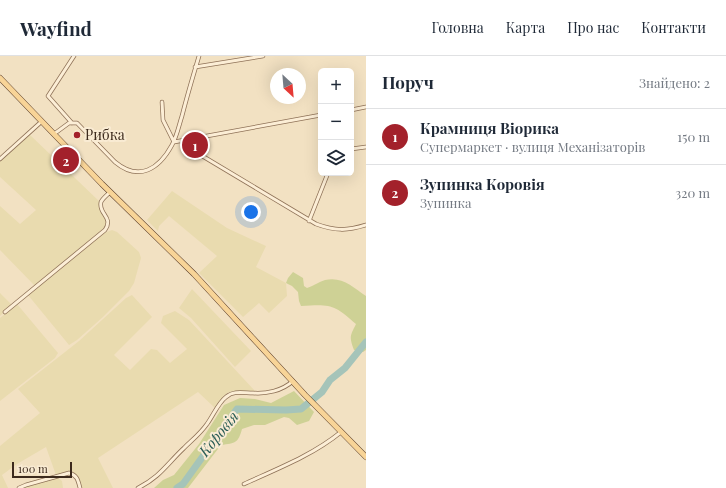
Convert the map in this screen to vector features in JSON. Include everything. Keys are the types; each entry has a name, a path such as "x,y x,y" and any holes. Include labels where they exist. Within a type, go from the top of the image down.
{"main road":[{"path":"0,78 110,192 194,274 305,395 366,457"}],"street":[{"path":"72,123 48,96 74,56"},
{"path":"54,134 72,123 77,123 118,165 135,172 144,172 153,167 164,156 174,142 199,56"},
{"path":"196,66 263,56"},
{"path":"162,102 163,120 174,142"},
{"path":"354,109 366,107"},
{"path":"174,142 318,116"},
{"path":"0,159 41,122"},
{"path":"181,141 194,151 309,221 338,230 352,229 366,225"},
{"path":"354,149 366,147"},
{"path":"309,221 327,176"},
{"path":"6,312 105,230 108,220 103,211 101,201 110,192"},
{"path":"138,488 156,477 184,447 196,438 226,397 235,392 259,393 275,391 289,385 293,381"},
{"path":"244,484 272,472 328,442 341,432"},
{"path":"19,488 30,483 69,473 76,476 80,488"}],"shaded area":[{"path":"29,134 100,202 107,223 104,229 35,286 0,250 0,206 20,224 36,210 0,177 0,161"},
{"path":"172,191 227,228 266,246 256,267 286,283 287,296 269,313 259,303 243,317 199,273 217,256 169,216 159,226 158,231 147,220"},
{"path":"112,230 117,232 139,252 141,258 134,283 129,291 103,317 77,340 69,345 28,295 104,233"},
{"path":"192,289 251,351 235,367 191,318 179,308"},
{"path":"0,293 12,305 0,316"},
{"path":"132,295 152,317 114,355 130,370 151,349 157,350 170,363 187,349 161,323 163,316 175,311 189,320 255,391 233,391 227,393 222,398 216,409 198,392 98,458 113,488 80,488 77,476 74,473 69,472 56,475 46,447 17,464 2,475 8,488 0,488 0,446 40,413 18,389 79,341 126,298"},
{"path":"17,304 58,353 55,358 0,401 0,318"},
{"path":"57,477 62,481 63,488 21,488"}],"green space":[{"path":"293,272 303,278 304,286 307,288 331,279 347,283 366,296 366,350 363,352 354,350 351,337 352,331 356,324 342,312 331,307 319,305 301,306 298,292 286,283"},
{"path":"294,391 314,412 309,421 297,425 289,418 284,417 265,425 254,425 242,429 236,442 221,445 188,488 154,488 163,480 174,475 199,444 224,405 240,398 255,399 271,403"}],"waterway":[{"name":"Коровія","path":"177,488 183,484 237,409 301,409 322,392 330,380 345,368 366,342"}],"place":[{"name":"Рибка","path":"77,135"},
{"name":"Крамниця Віорика","path":"195,145"},
{"name":"Зупинка Коровія","path":"66,160"}]}
